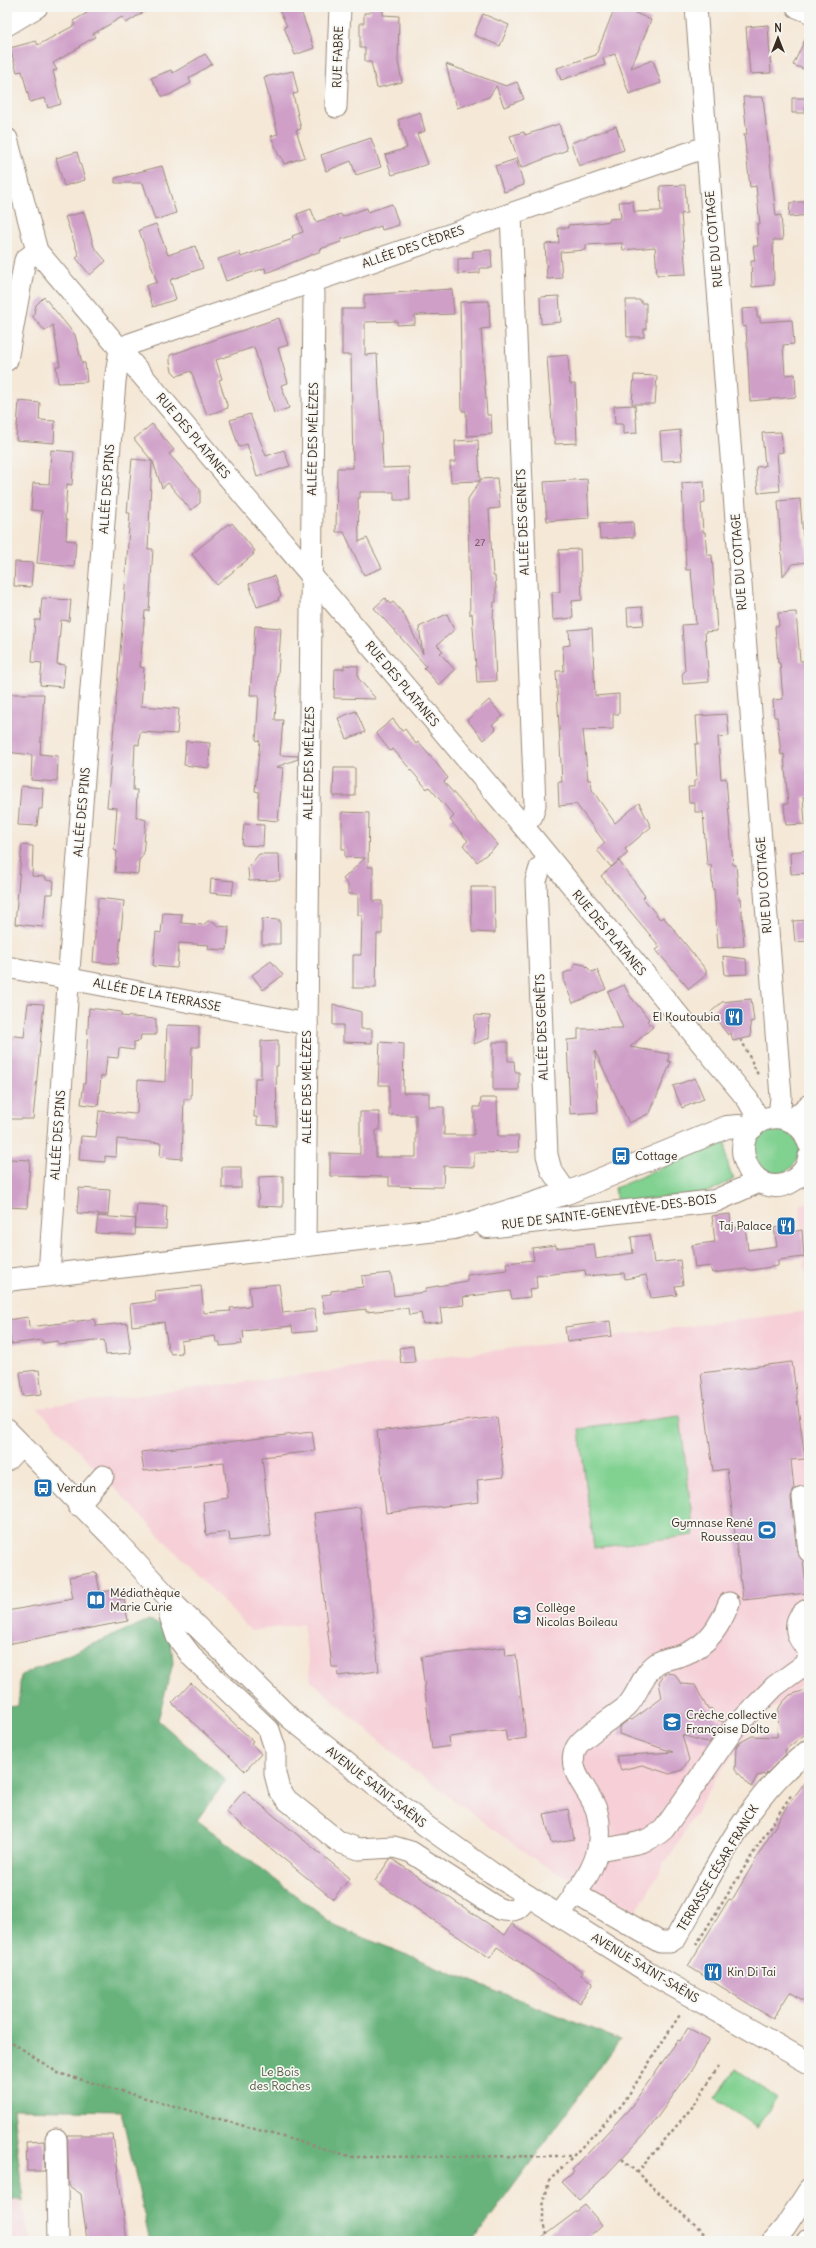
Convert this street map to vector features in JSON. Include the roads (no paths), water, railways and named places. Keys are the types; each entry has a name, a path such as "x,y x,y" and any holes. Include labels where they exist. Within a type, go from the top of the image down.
{"main road":[{"path":"7,1280 454,1228 567,1193 727,1127 739,1126 795,1145"},
{"path":"746,1136 795,1145 781,1185 770,1185 760,1182 746,1167 743,1156 746,1136"},
{"name":"RUE DE SAINTE-GENEVIÈVE-DES-BOIS","path":"454,1228 480,1228 545,1222 715,1201 760,1182"}],"street":[{"path":"7,25 37,7"},
{"name":"RUE FABRE","path":"336,107 340,7"},
{"name":"RUE DU COTTAGE","path":"696,7 781,1096 795,1145"},
{"path":"797,7 809,12"},
{"path":"7,139 37,251 25,260 7,360"},
{"name":"ALLÉE DES CÈDRES","path":"120,349 130,344 706,147"},
{"name":"ALLÉE DES GENÊTS","path":"511,214 535,805 532,816 523,826"},
{"name":"RUE DES PLATANES","path":"37,251 523,826 748,1100 795,1145"},
{"name":"ALLÉE DES MÉLÈZES","path":"305,1245 314,293 311,282"},
{"name":"ALLÉE DES PINS","path":"49,1275 68,979 115,381 120,349"},
{"name":"ALLÉE DES GENÊTS","path":"549,859 540,868 536,880 547,1154 551,1170 567,1193"},
{"name":"ALLÉE DE LA TERRASSE","path":"7,967 307,1024"},
{"path":"795,1145 809,1105"},
{"path":"7,1460 14,1438"},
{"name":"AVENUE SAINT-SAËNS","path":"14,1438 78,1505 114,1539 170,1599 290,1718 426,1826 528,1896 648,1972 809,2064"},
{"path":"78,1505 103,1476"},
{"path":"804,1497 809,1551"},
{"path":"170,1599 170,1616 177,1637 193,1658 270,1730 275,1748 275,1774 279,1789 287,1800 339,1842 359,1849 394,1847 411,1852 499,1909 510,1912 520,1909 528,1896"},
{"path":"559,1916 589,1872 598,1850 600,1831 597,1811 589,1793 575,1771 572,1761 576,1747 627,1705 640,1687 647,1671 657,1663 685,1654 699,1646 715,1632 729,1603"},
{"path":"809,1609 804,1612 797,1621 796,1633 801,1644 809,1649"},
{"path":"598,1850 640,1843 656,1837 664,1829 735,1727 775,1686 804,1665 809,1654"},
{"name":"TERRASSE CÉSAR FRANCK","path":"574,1893 660,1942 670,1942 676,1938 762,1795 795,1760 809,1750"},
{"path":"56,2139 58,2241"},
{"path":"773,2241 785,2227 809,2190"}],"place":[{"name":"El Koutoubia","path":"734,1017"},
{"name":"Cottage","path":"621,1156"},
{"name":"Taj Palace","path":"786,1226"},
{"name":"Verdun","path":"43,1488"},
{"name":"Gymnase René Rousseau","path":"767,1530"},
{"name":"Médiathèque Marie Curie","path":"96,1600"},
{"name":"Collège Nicolas Boileau","path":"522,1615"},
{"name":"Crèche collective Françoise Dolto","path":"672,1722"},
{"name":"Kin Di Tai","path":"713,1972"}],"park label":[{"name":"Le Bois des Roches","path":"280,2079"}]}
